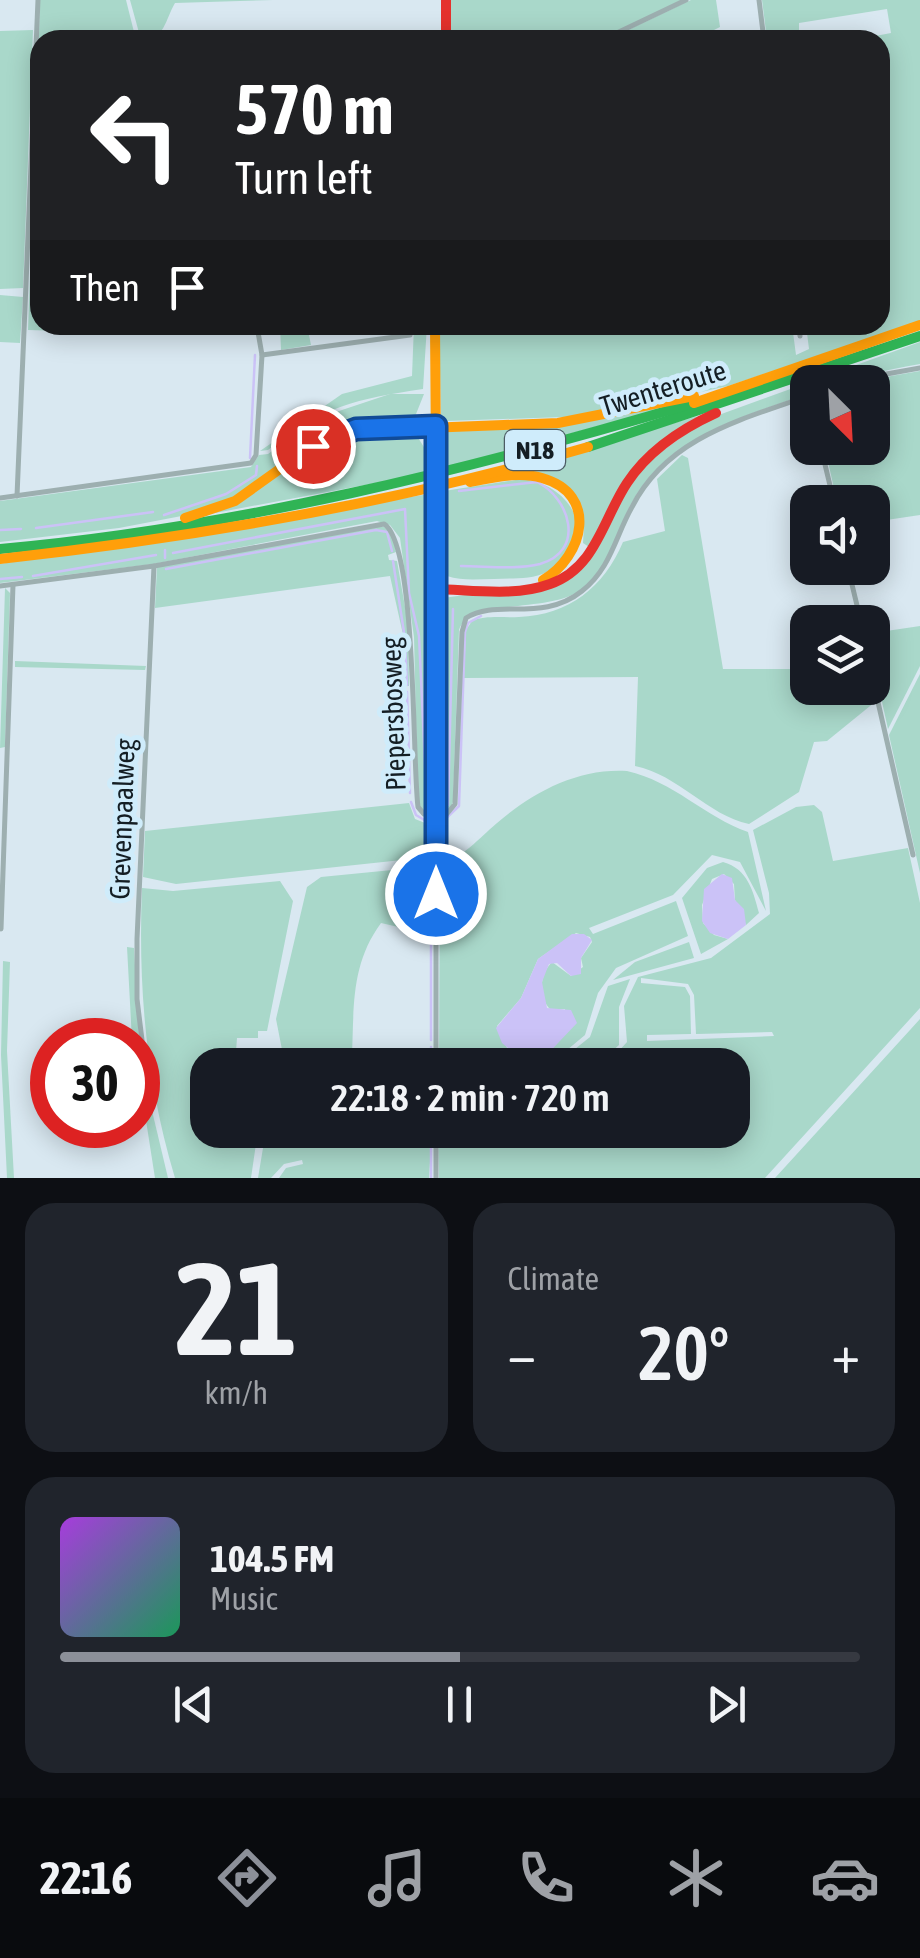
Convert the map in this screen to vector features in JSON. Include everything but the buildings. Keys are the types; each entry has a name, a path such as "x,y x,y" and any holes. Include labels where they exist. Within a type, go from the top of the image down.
{"main road":[{"path":"446,0 446,30"},
{"name":"Twenteroute","path":"0,548 226,519 450,471 630,423 920,325"},
{"path":"435,335 436,586"},
{"name":"Twenteroute","path":"838,365 920,336"},
{"name":"N18","path":"109,537 235,501 305,451 340,434 373,427 558,423 762,381"},
{"name":"Twenteroute","path":"0,559 179,536 421,488 586,445 790,381"},
{"name":"N18","path":"436,586 532,588 568,577 589,556 628,480 662,444 708,416 790,383"},
{"name":"N18","path":"421,488 510,476 539,477 565,490 581,519 574,556 551,577 526,583 436,586"}],"street":[{"path":"37,30 38,0"},
{"path":"623,30 686,0"},
{"path":"759,0 763,30"},
{"path":"17,496 30,189"},
{"path":"0,498 252,463 256,455 262,355 259,335"},
{"path":"262,355 410,335"},
{"path":"890,373 920,368"},
{"name":"Piepersbosweg","path":"0,586 154,566 368,526 390,528 398,542 402,594 412,638 416,802 424,814 437,817 451,812 455,804 462,632 466,618 481,612 545,609 577,595 604,568 634,502 666,462 722,426 790,402"},
{"name":"Grevenpaalweg","path":"139,1018 137,939 154,566"},
{"path":"1,929 13,584"},
{"path":"436,586 436,1048"},
{"path":"879,705 913,855"},
{"path":"436,1148 436,1178"}],"green space":[{"path":"40,0 126,0 134,30 39,30"},
{"path":"130,0 273,0 175,3 162,30 138,30"},
{"path":"451,0 682,0 619,30 450,30"},
{"path":"691,0 716,0 720,27 714,30 628,30"},
{"path":"762,0 920,0 920,322 890,332 891,33 887,9 799,23 799,30 766,30"},
{"path":"30,30 23,288 0,289 0,31"},
{"path":"0,295 23,297 20,343 0,342"},
{"path":"280,335 309,335 311,345 281,350"},
{"path":"414,335 426,335 423,389 341,407 260,451 342,394 412,376"},
{"path":"439,335 793,335 796,355 809,349 807,335 881,335 728,386 592,416 446,421 441,415"},
{"path":"920,342 920,364 890,370 890,365 856,365"},
{"path":"920,371 920,515 890,519 890,485 833,485 829,465 890,465 890,376"},
{"path":"790,389 790,400 708,432 665,462 646,481 605,560 582,589 568,597 495,609 466,620 459,630 453,802 449,812 441,812 438,646 443,598 566,581 646,463 705,420"},
{"path":"390,394 424,394 412,424 342,431 246,493 192,514 119,528 0,542 0,501 251,467 259,455 268,454 318,418"},
{"path":"694,400 444,468 443,431 520,428"},
{"path":"698,416 663,440 589,547 583,543 584,526 555,479 499,475"},
{"path":"412,428 427,452 429,473 199,516 345,435"},
{"path":"682,455 688,458 723,669 790,669 790,705 871,705 827,741 814,742 799,792 749,824 635,766 638,677 464,678 466,630 472,621 554,611 595,585 623,542 665,531 657,479"},
{"path":"522,479 541,484 569,505 578,534 564,561 541,575 528,577 447,576 443,570 444,491"},
{"path":"429,494 427,600 435,638 433,809 428,813 421,810 418,800 414,637 400,538 390,525 377,521 153,564 0,583 0,564"},
{"path":"384,527 393,535 396,552 388,555 389,560 397,561 408,624 409,686 405,686 404,639 390,576 155,608 157,567"},
{"path":"5,588 10,593 5,747 0,748"},
{"path":"920,626 920,666 888,729 883,705 890,705 890,630"},
{"path":"15,661 146,666 145,670 15,667"},
{"path":"920,674 920,873 889,735"},
{"path":"609,771 644,776 748,832 766,911 740,862 712,855 673,895 589,928 593,934 676,901 688,936 616,968 598,993 585,1035 569,1048 550,1048 566,1031 565,1009 551,1010 542,993 543,980 552,962 571,976 583,967 581,958 592,942 590,937 576,933 538,959 521,998 497,1026 507,1048 439,1048 440,864 464,852 541,792 574,778"},
{"path":"409,803 415,819 430,825 430,857 176,884 143,877 145,831"},
{"path":"814,805 822,812 833,861 908,848 920,903 920,1008 765,1178 439,1178 438,1148 750,1148 750,1048 622,1048 627,1042 624,1006 638,977 711,958 770,914 769,893 753,830 796,807","holes":["641,978 688,984 694,995 696,1034 772,1032 774,1036 647,1041 647,1035 691,1034 690,996 685,987 641,983"]},
{"path":"723,862 744,875 759,913 746,925 735,900 734,884 724,874 712,879 702,905 703,923 714,935 728,939 701,954 682,898 707,868"},
{"path":"433,866 433,935 381,923 359,970 352,1048 282,1048 276,1019 307,887 321,877"},
{"path":"280,881 293,901 267,1031 258,1031 258,1038 237,1038 236,1048 190,1048 190,1148 255,1148 251,1178 175,1178 165,1142 160,1120 160,1018 145,1018 142,888 173,891"},
{"path":"689,942 694,958 613,980 635,962"},
{"path":"127,947 134,948 138,1018 131,1018"},
{"path":"3,961 10,962 7,1051 14,1178 7,1178 1,1055"},
{"path":"630,979 619,1007 619,1045 576,1048 590,1037 608,986"},
{"path":"920,1019 920,1178 775,1178 910,1030"},
{"path":"160,1144 168,1178 155,1178 150,1148 160,1148"},
{"path":"263,1148 431,1148 429,1178 279,1178 286,1168 303,1164 302,1160 284,1164 271,1178 258,1178"}],"shaded area":[{"path":"722,874 732,878 735,900 744,909 746,925 728,939 710,933 702,921 704,889"},
{"path":"572,934 584,934 592,940 581,958 581,974 571,976 557,963 549,964 542,982 547,1008 571,1010 577,1023 553,1048 508,1048 496,1028 521,998 538,959"}],"waterway":[{"path":"250,458 255,355"},
{"path":"164,515 226,494 256,475 257,466"},
{"path":"459,491 537,482 558,500 568,524 564,548 540,564 461,566"},
{"path":"173,553 405,509 409,593 419,636 427,807"},
{"path":"36,528 153,512"},
{"path":"0,530 21,529"},
{"path":"166,569 376,530 387,532 392,551"},
{"path":"165,550 165,558"},
{"path":"33,576 156,555"},
{"path":"393,561 405,639 407,685"},
{"path":"0,579 22,577"},
{"path":"448,805 453,609"},
{"path":"441,855 440,824 459,806 465,632 468,623 481,616"},
{"path":"407,692 410,793"},
{"path":"411,802 416,815 431,824 431,858"},
{"path":"431,866 431,1040"},
{"path":"431,1148 431,1178"}],"traffic: fast":[{"path":"588,447 920,336"},
{"path":"0,549 176,527 350,493 523,451 694,403"},
{"path":"436,455 436,507"}],"traffic: slow":[{"path":"694,403 920,325"},
{"path":"435,335 436,455"},
{"path":"185,518 235,501 305,451 349,431 558,423 694,396"},
{"path":"0,559 297,516 443,485 588,447"},
{"path":"470,482 533,476 560,486 572,497 578,511 576,541 568,556 543,580"},
{"path":"436,507 436,589"}],"traffic: jam":[{"path":"446,0 446,30"},
{"path":"436,589 523,590 566,577 588,555 627,483 645,461 678,434 716,413"}],"route":[{"path":"313,446 356,429 436,426 436,894"}]}
